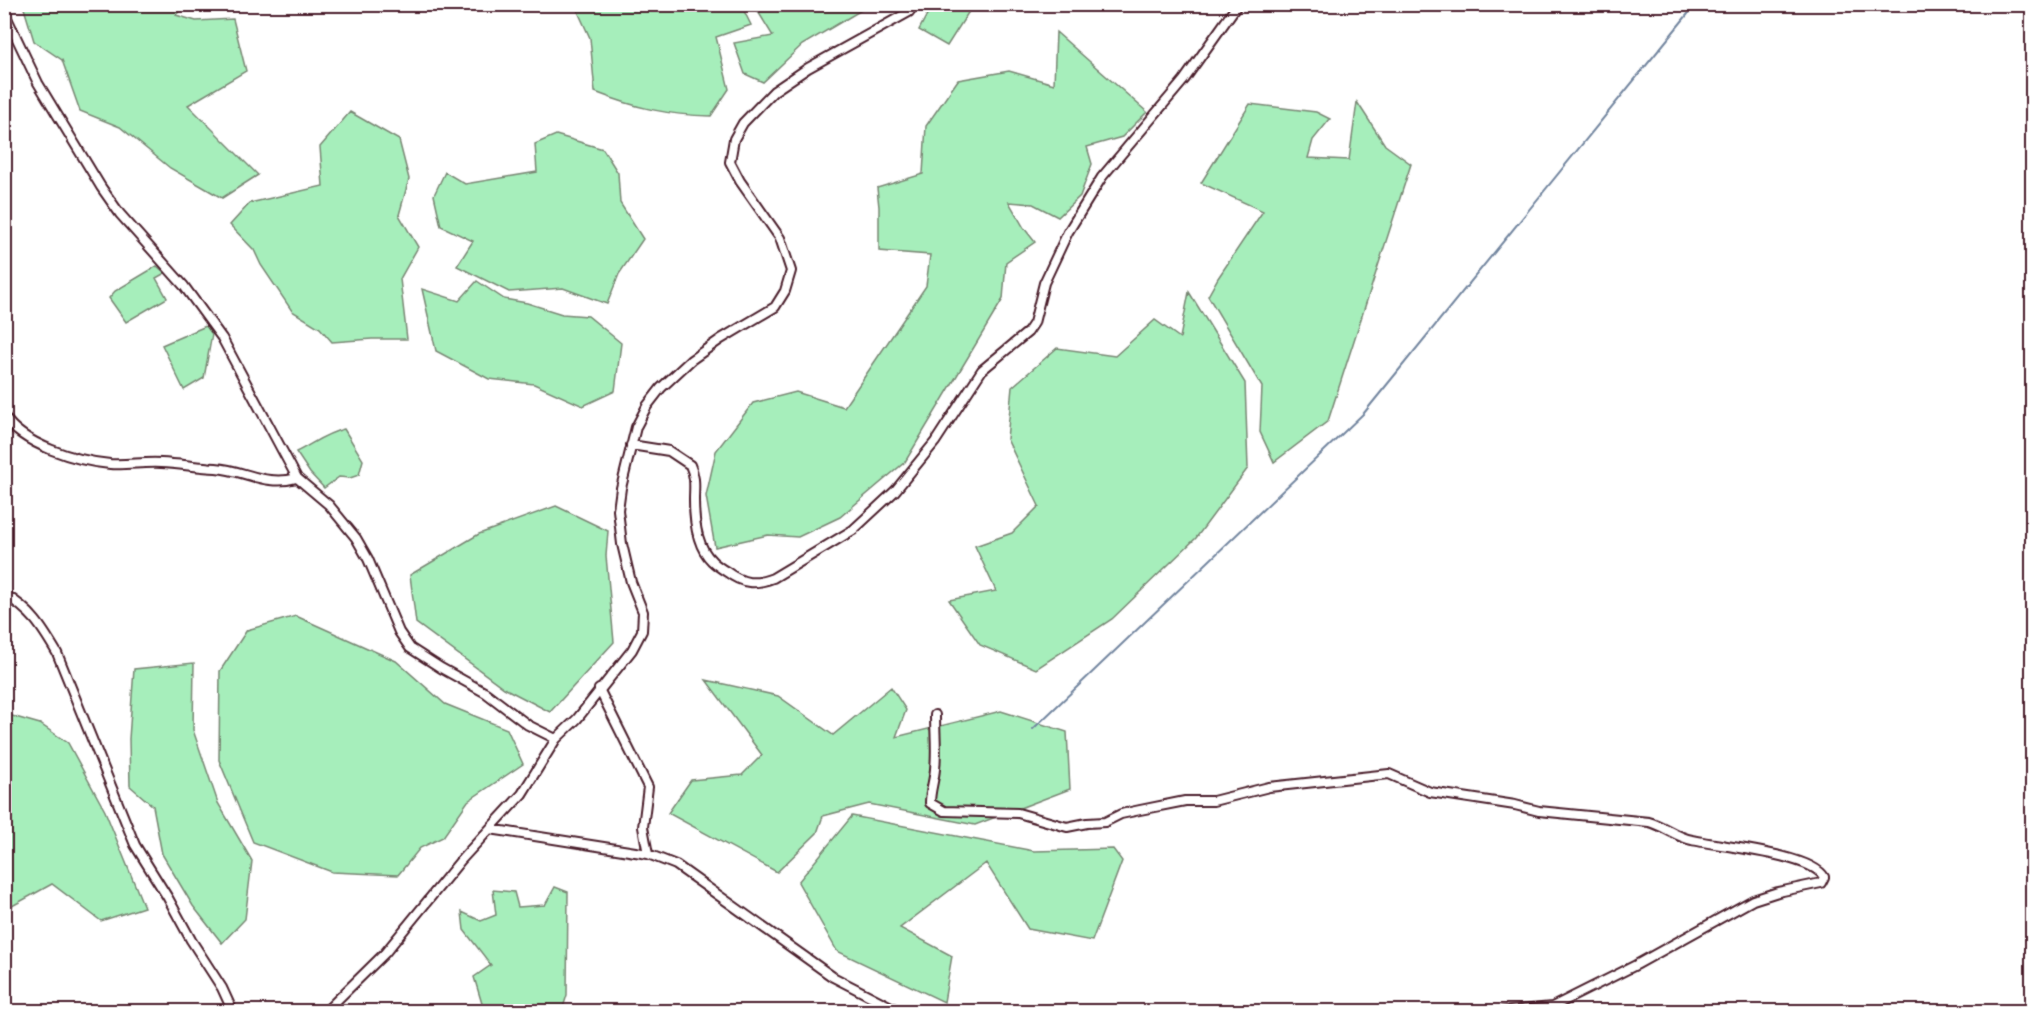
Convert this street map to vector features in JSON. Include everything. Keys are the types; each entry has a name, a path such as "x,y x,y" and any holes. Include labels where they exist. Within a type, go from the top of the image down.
{"street":[{"path":"325,1011 385,953 461,860 522,794 556,739 577,719 632,650 642,632 643,612 622,544 618,510 636,427 646,406 661,388 691,360 776,306 785,291 791,271 780,238 740,182 730,162 734,139 743,123 774,91 808,68 909,12 915,4"},
{"path":"631,445 669,451 690,465 696,483 694,519 706,555 735,578 746,583 759,583 773,578 853,530 895,491 935,442 982,370 1028,332 1034,323 1044,283 1068,232 1102,177 1184,80 1238,4"},
{"path":"4,7 38,83 101,187 120,214 184,286 222,338 297,478 329,505 356,538 368,559 399,632 410,648 486,693 528,725 556,739"},
{"path":"4,416 19,433 58,451 87,460 113,464 163,463 203,469 216,468 277,481 297,478"},
{"path":"4,594 22,605 40,623 57,653 135,845 222,988 233,1011"},
{"path":"599,689 648,787 643,827 648,854"},
{"path":"935,715 936,761 930,790 930,803 944,811 1018,813 1067,827 1106,822 1122,814 1185,801 1213,801 1269,787 1389,774 1430,792 1539,811 1649,822 1659,825 1675,836 1692,841 1770,852 1818,871 1824,877 1821,883 1753,900 1636,965 1552,1007 1500,1011"},
{"path":"490,829 648,854 676,865 833,976 901,1011"}],"green space":[{"path":"23,5 185,5 176,15 196,21 233,19 246,71 188,105 258,175 222,198 170,168 120,127 80,111 62,60 34,41"},
{"path":"575,5 741,5 751,25 716,37 729,89 711,116 680,114 638,106 595,92 590,38"},
{"path":"754,5 870,5 802,45 763,82 745,74 734,43 773,36"},
{"path":"932,5 973,5 947,46 919,30"},
{"path":"1056,32 1147,112 1122,137 1087,147 1092,164 1080,196 1058,217 1033,204 1009,202 1035,242 1006,262 1003,299 905,462 840,517 798,537 768,535 715,547 706,496 716,451 753,403 796,392 844,407 926,286 930,255 879,251 877,188 923,174 926,126 958,80 1009,71 1054,84"},
{"path":"1357,102 1385,145 1411,164 1328,421 1274,462 1260,432 1262,387 1208,296 1263,211 1201,183 1250,104 1316,112 1330,119 1313,140 1308,158 1349,160"},
{"path":"350,112 399,140 409,179 399,215 418,247 400,279 407,339 332,342 320,328 292,311 261,265 254,250 230,225 250,203 323,186 320,147"},
{"path":"556,135 603,149 618,173 620,203 643,239 619,274 607,304 563,288 509,292 457,266 473,241 441,226 434,195 445,172 465,184 537,172 535,144"},
{"path":"157,266 165,273 156,278 167,298 126,322 109,298 115,291"},
{"path":"477,281 504,299 527,303 562,314 588,316 621,343 615,391 583,406 534,384 489,379 436,351 422,289 459,301"},
{"path":"1189,292 1245,383 1248,468 1196,538 1112,619 1036,669 980,645 949,600 996,591 975,546 1012,533 1039,506 1007,439 1012,387 1057,348 1115,356 1155,320 1180,338"},
{"path":"206,326 212,334 204,378 184,390 162,345"},
{"path":"344,429 363,460 359,475 350,478 339,477 324,488 310,473 296,452 325,436"},
{"path":"556,506 608,531 606,556 614,642 550,712 504,688 416,623 410,575 479,534"},
{"path":"296,616 396,661 445,704 507,729 523,764 468,801 443,837 420,848 398,875 332,872 253,842 219,760 220,671 247,630"},
{"path":"194,663 193,730 218,803 252,861 245,919 222,943 193,906 162,854 153,806 130,786 129,739 134,669"},
{"path":"706,680 778,696 833,735 891,687 906,710 896,737 1001,711 1067,732 1070,789 975,825 869,804 823,816 817,833 777,872 668,813 691,780 742,775 762,755"},
{"path":"5,714 40,724 68,743 105,811 144,907 101,921 52,884 5,910"},
{"path":"852,816 1034,851 1113,849 1122,861 1092,941 1028,929 986,863 900,928 952,956 944,1002 837,951 798,882"},
{"path":"555,887 568,892 567,995 562,1011 489,1011 483,1007 474,977 491,965 464,930 462,912 481,921 496,915 493,890 514,892 518,907 545,905"}],"waterway":[{"path":"1033,729 1364,413 1696,4"}]}
